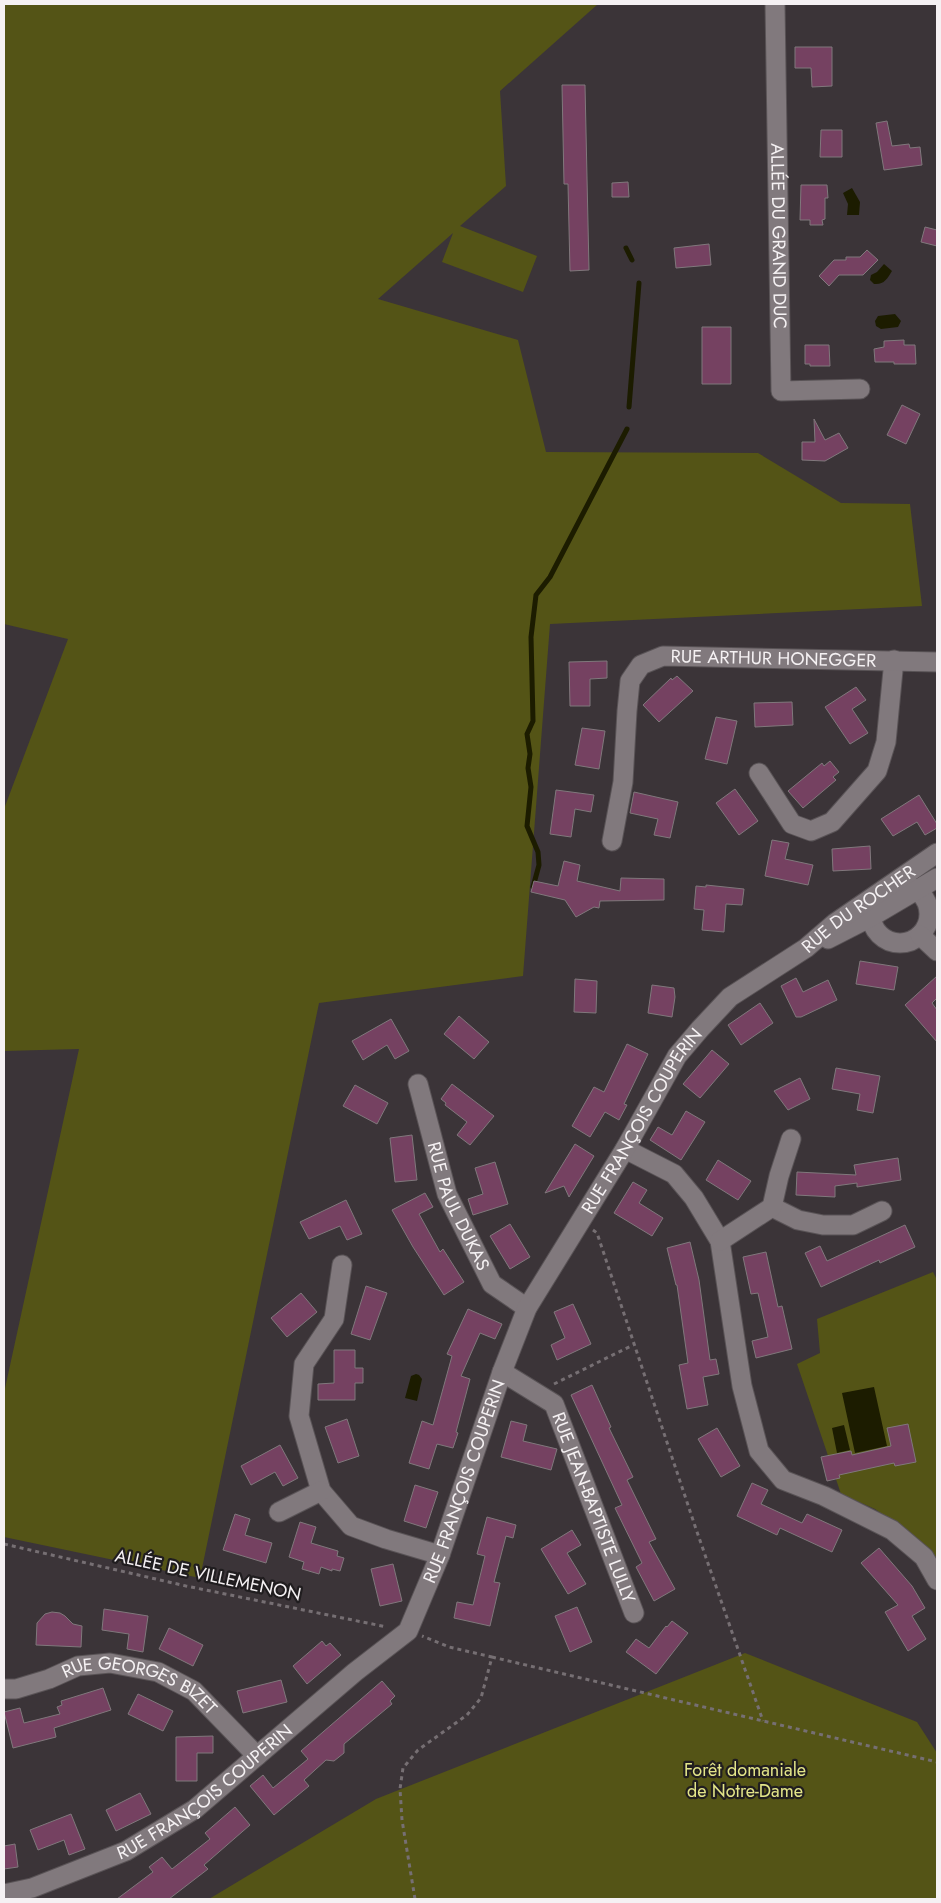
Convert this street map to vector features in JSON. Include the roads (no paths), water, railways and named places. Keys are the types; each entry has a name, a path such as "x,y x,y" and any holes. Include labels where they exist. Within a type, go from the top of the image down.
{"street":[{"name":"ALLÉE DU GRAND DUC","path":"775,4 782,391 860,388"},
{"name":"RUE ARTHUR HONEGGER","path":"612,841 623,782 630,681 641,665 663,656 937,662"},
{"path":"759,773 792,824 811,831 832,822 877,771 886,742 894,660"},
{"name":"RUE DU ROCHER","path":"806,948 836,922 937,853"},
{"name":"RUE DU ROCHER","path":"806,948 842,933 937,878"},
{"path":"904,885 917,890 924,898 929,910 928,919 920,935 908,942 901,943 888,940 878,933 871,917 873,902 884,889 890,886 904,885"},
{"path":"920,935 937,950"},
{"name":"RUE FRANÇOIS COUPERIN","path":"4,1894 32,1888 126,1851 195,1809 355,1672 408,1631 440,1555 502,1372 527,1308 625,1150 677,1056 730,997 806,948"},
{"name":"RUE PAUL DUKAS","path":"418,1084 447,1194 492,1284 527,1308"},
{"path":"720,1241 772,1207 779,1176 792,1139"},
{"path":"625,1150 674,1174 694,1198 720,1241 742,1386 759,1451 783,1480 824,1496 892,1530 924,1557 937,1580"},
{"path":"772,1207 798,1220 822,1224 853,1225 882,1212"},
{"path":"342,1265 334,1320 304,1364 299,1416 321,1491 351,1526 386,1540 440,1555"},
{"name":"RUE JEAN-BAPTISTE LULLY","path":"502,1372 554,1404 634,1613"},
{"path":"279,1512 321,1491"},
{"name":"RUE GEORGES BIZET","path":"4,1689 16,1689 49,1679 78,1666 110,1663 158,1672 194,1691 256,1756"}],"waterway":[{"path":"626,248 632,260"},
{"path":"629,407 639,283"},
{"path":"533,887 539,865 538,852 527,826 531,787 528,768 530,754 527,734 533,721 531,637 536,595 550,577 627,429"}],"park label":[{"name":"Forêt domaniale de Notre-Dame","path":"745,1780"}]}
